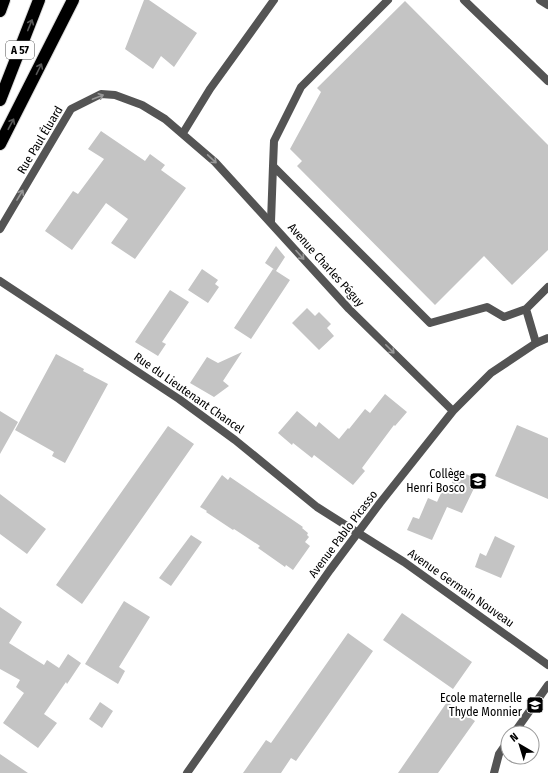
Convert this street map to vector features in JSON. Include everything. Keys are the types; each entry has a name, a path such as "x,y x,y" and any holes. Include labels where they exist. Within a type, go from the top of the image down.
{"highway":[{"path":"0,11 4,0"},
{"name":"A 57","path":"0,100 38,0"},
{"path":"0,144 73,0"}],"street":[{"path":"183,133 210,89 274,0"},
{"path":"271,222 274,141 301,87 388,0"},
{"path":"464,0 548,81"},
{"path":"540,0 548,5"},
{"name":"Rue Paul Éluard","path":"0,229 71,109 101,94 115,95 142,105 165,119 183,133"},
{"name":"Avenue Charles Péguy","path":"183,133 215,162 349,309 453,411"},
{"path":"273,166 430,323 487,307 504,317 526,309 548,287"},
{"name":"Rue du Lieutenant Chancel","path":"0,281 180,399 235,440 317,507 358,534"},
{"path":"526,309 536,343"},
{"name":"Avenue Pablo Picasso","path":"187,773 330,570 380,503 453,411 491,374 536,343 548,338"},
{"name":"Avenue Germain Nouveau","path":"358,534 404,562 548,665"},
{"path":"520,725 548,685"},
{"path":"494,773 500,753"}],"building":[{"path":"144,0 149,0 197,33 174,67 161,56 153,69 125,49"},
{"path":"405,1 548,145 548,250 512,285 484,256 435,305 297,166 302,161 290,149 321,92 317,88"},
{"path":"101,131 145,161 150,154 165,165 161,170 186,188 135,259 111,243 128,219 106,203 72,250 45,231 73,191 78,194 104,159 88,149"},
{"path":"276,246 285,257 276,271 290,280 251,339 234,328 273,269 275,270 265,263"},
{"path":"202,269 218,280 215,284 219,287 208,303 188,290"},
{"path":"170,290 189,302 162,342 166,344 158,356 135,342"},
{"path":"307,308 315,316 319,312 331,324 327,328 334,336 319,350 292,323"},
{"path":"242,352 223,381 229,386 214,397 190,383 207,357 218,363"},
{"path":"56,354 84,369 83,371 108,384 65,463 52,456 54,452 15,430"},
{"path":"385,394 407,412 395,426 394,425 362,468 365,471 353,485 314,455 312,458 293,443 292,445 278,433 297,411 316,427 319,422 339,439 365,409 370,413"},
{"path":"0,411 18,422 0,454"},
{"path":"517,425 548,438 548,499 495,476"},
{"path":"168,426 194,444 82,604 56,585"},
{"path":"458,470 478,480 462,513 447,507 432,540 407,530 413,517 419,519 428,498 437,502 443,489 448,491"},
{"path":"222,475 228,480 230,477 303,527 302,528 308,533 307,535 309,537 305,542 310,546 293,570 286,565 285,567 258,548 260,546 234,529 233,530 200,507"},
{"path":"0,494 46,529 27,554 0,534"},
{"path":"191,535 202,542 171,586 159,578"},
{"path":"495,536 515,546 501,578 475,567 480,553 486,556"},
{"path":"124,601 150,617 119,667 125,671 118,684 85,664"},
{"path":"0,607 22,622 9,643 44,665 47,660 59,668 68,654 81,663 44,714 57,723 38,748 3,723 24,693 16,687 20,680 0,669"},
{"path":"402,613 472,662 453,689 383,640"},
{"path":"348,633 373,651 296,761 291,758 281,773 243,773 266,740 271,743"},
{"path":"100,702 113,711 102,728 89,719"},
{"path":"447,702 475,721 438,773 398,773"},
{"path":"0,754 28,773 0,773"}],"place":[{"name":"Collège Henri Bosco","path":"478,481"},
{"name":"Ecole maternelle Thyde Monnier","path":"535,705"}]}
